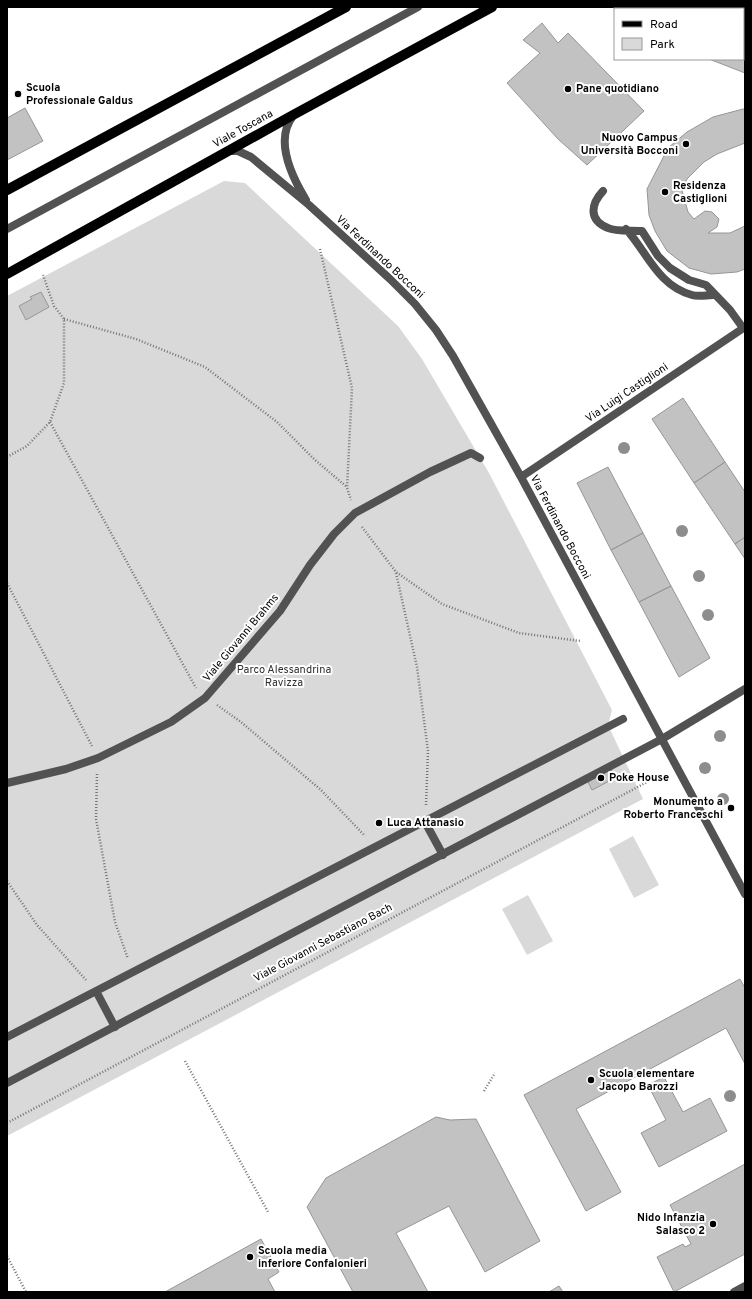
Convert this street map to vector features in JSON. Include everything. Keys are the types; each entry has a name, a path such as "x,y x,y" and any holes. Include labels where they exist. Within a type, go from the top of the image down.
{"main road":[{"path":"7,190 346,7"},
{"name":"Viale Toscana","path":"7,274 293,115 492,7"}],"street":[{"path":"7,229 418,7"},
{"name":"Via Ferdinando Bocconi","path":"293,115 287,123 285,133 287,158 297,186 309,205"},
{"name":"Via Ferdinando Bocconi","path":"229,151 238,150 251,157 309,205 390,279 415,304 436,330 453,356 520,477 745,894"},
{"path":"603,191 595,200 594,214 597,221 609,229 642,231 658,256 670,268 689,280 706,285 713,295 730,310 744,327"},
{"path":"626,229 658,273 669,284 692,295 713,295"},
{"name":"Via Luigi Castiglioni","path":"520,477 744,327"},
{"name":"Viale Giovanni Brahms","path":"7,783 66,769 98,758 171,722 205,698 280,611 310,565 334,534 355,513 430,472 471,453 480,458"},
{"path":"7,1083 662,739 745,689"},
{"path":"7,1037 623,719"},
{"path":"425,822 443,855"},
{"path":"96,991 115,1027"},
{"path":"734,1292 745,1286"}],"path":[{"path":"43,275 54,306 64,319 136,339 205,367 278,422 315,460 347,488"},
{"path":"7,457 27,446 50,422 64,383 64,319"},
{"path":"50,422 193,684 205,698 241,722 321,790 375,847"},
{"path":"396,572 417,667 428,751 425,822"},
{"path":"7,583 98,758 96,819 115,922 133,972"},
{"name":"Viale Giovanni Sebastiano Bach","path":"7,1123 648,781"},
{"path":"7,881 37,924 96,991"},
{"path":"186,1061 268,1212"},
{"path":"484,1091 495,1073"},
{"path":"7,1256 26,1292"}],"green space":[{"name":"Parco Alessandrina Ravizza","path":"224,181 245,183 398,326 422,359 489,473 612,710 608,725 643,799 7,1136 7,296"},
{"path":"633,836 659,885 634,898 609,849"},
{"path":"528,895 553,941 527,955 502,909"}],"building":[{"path":"745,7 745,73 712,60 744,60 744,8 667,8"},
{"name":"Pane quotidiano","path":"542,23 558,43 568,33 644,111 587,165 558,139 507,83 540,53 523,40"},
{"path":"25,108 43,141 7,160 7,118"},
{"name":"Residenza Castiglioni","path":"745,109 745,143 717,154 704,162 687,179 682,190 688,212 694,219 705,211 712,212 719,219 717,227 708,233 730,233 745,226 745,269 737,272 711,274 689,268 667,251 655,231 649,215 647,189 668,148 687,132 713,117"},
{"path":"41,292 49,307 26,320 19,306 32,299 30,297"},
{"path":"683,398 725,462 694,483 652,419"},
{"path":"725,462 745,492 745,537 735,544 694,483"},
{"path":"608,467 643,533 611,550 577,483"},
{"path":"643,533 671,586 639,602 611,550"},
{"path":"745,537 745,559 735,544"},
{"path":"671,586 710,658 679,677 639,602"},
{"path":"610,768 615,778 592,790 587,780"},
{"name":"Scuola elementare Jacopo Barozzi","path":"740,979 745,988 745,1064 726,1028 576,1109 621,1192 586,1211 524,1095"},
{"path":"664,1077 683,1112 710,1098 727,1131 659,1167 641,1133 666,1120 648,1085"},
{"path":"436,1117 450,1120 476,1119 540,1241 485,1272 449,1206 396,1233 428,1292 353,1292 307,1207 326,1178"},
{"name":"Nido Infanzia Salasco 2","path":"745,1164 745,1254 674,1292 657,1257 683,1244 685,1247 691,1244 670,1205"},
{"name":"Scuola media inferiore Confalonieri","path":"261,1239 279,1272 268,1279 275,1292 165,1292"},
{"path":"559,1286 563,1292 549,1292"}],"place":[{"name":"Pane quotidiano","path":"568,89"},
{"name":"Scuola Professionale Galdus","path":"18,94"},
{"name":"Nuovo Campus Università Bocconi","path":"686,144"},
{"name":"Residenza Castiglioni","path":"665,192"},
{"name":"Poke House","path":"601,778"},
{"name":"Monumento a Roberto Franceschi","path":"731,808"},
{"name":"Luca Attanasio","path":"379,823"},
{"name":"Scuola elementare Jacopo Barozzi","path":"591,1080"},
{"name":"Nido Infanzia Salasco 2","path":"713,1224"},
{"name":"Scuola media inferiore Confalonieri","path":"250,1257"}]}
